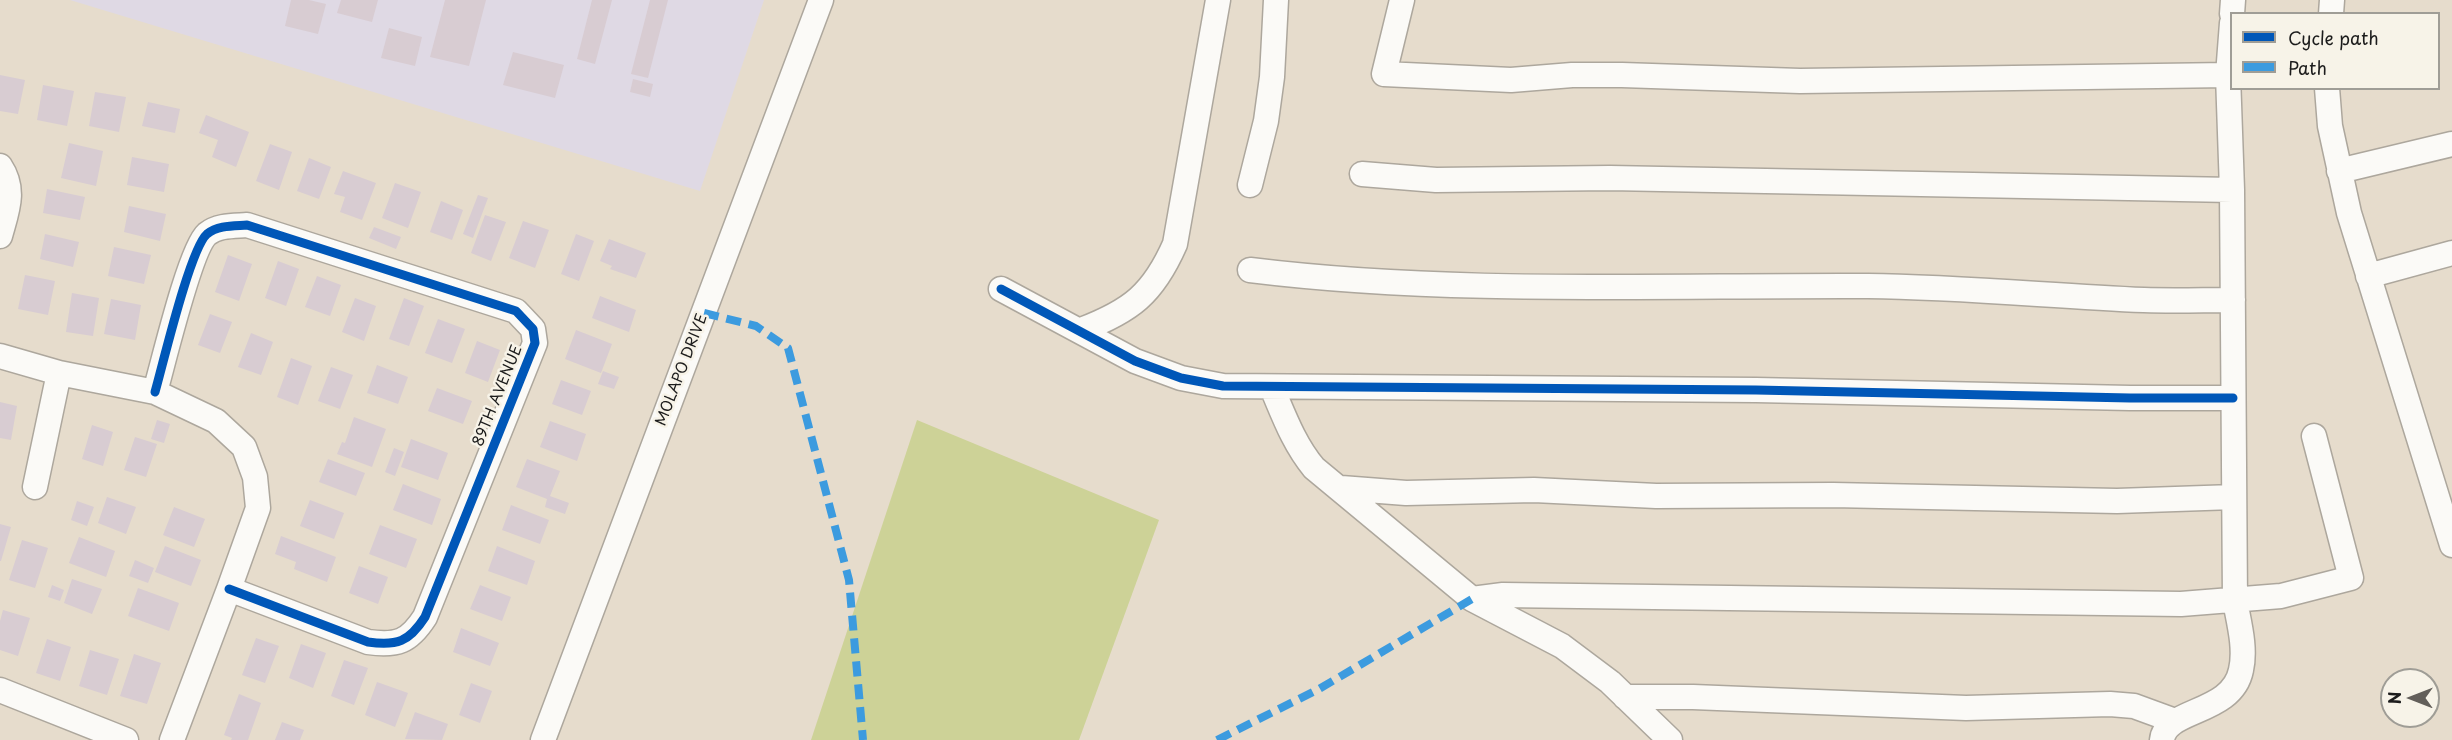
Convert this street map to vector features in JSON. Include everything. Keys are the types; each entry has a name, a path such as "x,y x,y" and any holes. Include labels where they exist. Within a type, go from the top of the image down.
{"street":[{"name":"MOLAPO DRIVE","path":"543,740 821,0"},
{"path":"1081,330 1106,321 1136,301 1163,272 1175,244 1218,0"},
{"path":"1250,185 1266,121 1272,77 1276,0"},
{"path":"1402,0 1384,74 1511,80 1572,75 1622,75 1800,81 2228,75"},
{"path":"1625,697 1693,697 1966,708 2110,704 2134,706 2169,731 2224,699 2236,686 2241,670 2243,650 2235,601 2232,190 2228,75 2230,49"},
{"path":"2327,90 2330,126 2339,171 2368,276 2452,545"},
{"path":"2339,171 2452,144"},
{"path":"0,166 8,178 10,198 0,236"},
{"path":"1362,174 1436,180 1622,178 2232,190"},
{"name":"89TH AVENUE","path":"155,392 194,257 207,235 223,226 247,225 516,311 533,329 535,343 425,617 417,629 402,642 387,645 368,642 229,590"},
{"path":"2368,276 2452,253"},
{"path":"1250,270 1330,279 1526,286 1871,286 2026,292 2146,300 2233,300"},
{"path":"1001,289 1135,361 1181,378 1223,386 1756,390 2234,398"},
{"path":"0,356 59,373 155,392 216,421 244,447 255,477 258,508 172,740"},
{"path":"35,487 59,373"},
{"path":"1272,388 1291,433 1303,455 1314,468 1472,598 1562,646 1610,682 1670,740"},
{"path":"1472,598 1503,595 2181,604 2281,596 2351,578 2314,436"},
{"path":"1341,488 1406,493 1534,490 1656,496 1833,495 2117,501 2234,497"},
{"path":"0,690 126,740"}],"shaded area":[{"path":"70,0 764,0 700,191"}],"green space":[{"path":"917,420 1159,520 1079,740 811,740"}],"building":[{"path":"291,0 309,0 326,4 318,34 285,26"},
{"path":"341,0 378,0 372,22 337,13"},
{"path":"445,0 486,0 469,66 430,57"},
{"path":"592,0 612,0 595,64 577,59"},
{"path":"650,0 668,0 648,78 631,74"},
{"path":"389,28 422,37 415,66 381,58"},
{"path":"513,52 564,65 555,98 503,85"},
{"path":"0,75 25,80 18,114 0,111"},
{"path":"633,79 653,84 650,97 630,92"},
{"path":"43,85 74,91 67,126 37,120"},
{"path":"95,92 126,97 119,132 89,126"},
{"path":"148,102 180,109 175,133 142,126"},
{"path":"206,115 249,132 236,167 212,157 218,140 199,133"},
{"path":"69,143 103,151 96,186 61,178"},
{"path":"270,144 292,152 279,190 256,181"},
{"path":"132,157 169,164 164,192 127,185"},
{"path":"309,158 331,167 319,199 297,191"},
{"path":"343,171 376,183 362,220 340,212 345,197 334,194"},
{"path":"395,183 421,192 408,228 382,218"},
{"path":"47,189 85,197 80,220 43,213"},
{"path":"478,195 488,198 473,238 463,234"},
{"path":"441,201 463,210 452,240 430,232"},
{"path":"129,206 166,214 160,241 124,232"},
{"path":"485,215 506,222 491,261 471,253"},
{"path":"523,221 549,230 535,268 509,258"},
{"path":"374,227 401,237 396,249 369,238"},
{"path":"45,234 79,242 73,267 40,259"},
{"path":"576,234 594,241 579,281 561,274"},
{"path":"609,239 646,253 636,278 610,269 612,266 600,261"},
{"path":"114,247 151,255 144,284 108,276"},
{"path":"228,255 252,264 239,301 215,292"},
{"path":"278,261 299,269 286,306 265,298"},
{"path":"25,275 55,281 48,315 18,309"},
{"path":"317,276 341,285 330,316 305,307"},
{"path":"72,293 99,298 93,336 66,332"},
{"path":"600,296 636,310 629,332 592,318"},
{"path":"355,298 376,306 364,341 342,332"},
{"path":"404,298 424,306 409,346 389,339"},
{"path":"111,299 141,305 135,340 104,334"},
{"path":"210,314 232,322 220,353 198,345"},
{"path":"438,319 465,329 452,363 425,353"},
{"path":"576,330 612,344 601,373 565,359"},
{"path":"251,333 273,342 261,375 238,367"},
{"path":"477,341 500,350 488,382 465,373"},
{"path":"291,358 312,366 298,405 277,397"},
{"path":"377,365 408,377 398,404 367,393"},
{"path":"331,367 353,375 340,409 318,401"},
{"path":"603,371 619,377 614,389 598,384"},
{"path":"561,380 591,391 582,415 552,404"},
{"path":"437,388 472,401 463,424 428,411"},
{"path":"0,402 17,406 11,440 0,438"},
{"path":"354,417 386,429 372,467 337,454 342,442 345,443"},
{"path":"157,420 170,424 164,443 151,439"},
{"path":"550,421 586,434 577,461 540,447"},
{"path":"92,425 113,432 103,466 82,459"},
{"path":"135,437 157,444 146,477 124,470"},
{"path":"411,439 448,453 438,480 401,467"},
{"path":"394,448 404,452 395,476 385,472"},
{"path":"328,459 365,473 356,496 319,482"},
{"path":"527,459 560,471 550,496 569,503 565,514 545,507 547,499 516,487"},
{"path":"403,484 441,499 432,525 393,510"},
{"path":"107,497 136,507 126,534 98,523"},
{"path":"310,500 344,513 334,539 300,526"},
{"path":"77,501 94,507 87,526 71,520"},
{"path":"511,505 549,520 540,544 502,530"},
{"path":"174,507 205,519 194,547 163,535"},
{"path":"0,524 11,527 1,561 0,561"},
{"path":"380,525 417,539 406,568 369,554"},
{"path":"281,536 336,557 327,582 294,569 296,562 275,554"},
{"path":"79,537 115,551 106,577 69,563"},
{"path":"22,540 48,548 35,588 9,580"},
{"path":"165,546 201,560 191,586 155,572"},
{"path":"497,546 535,561 527,585 488,571"},
{"path":"135,560 154,568 148,583 129,576"},
{"path":"359,566 388,577 378,604 349,593"},
{"path":"72,579 102,589 92,614 64,603"},
{"path":"52,585 64,590 60,601 48,597"},
{"path":"480,585 511,597 502,621 470,609"},
{"path":"138,588 179,603 169,631 128,616"},
{"path":"3,610 30,618 18,656 0,650 0,621"},
{"path":"461,628 499,643 490,666 453,652"},
{"path":"256,638 279,646 265,683 242,675"},
{"path":"47,639 71,647 60,681 36,673"},
{"path":"301,644 326,653 313,688 289,678"},
{"path":"90,650 119,659 107,695 79,686"},
{"path":"134,654 161,663 147,704 120,696"},
{"path":"344,660 368,668 354,705 331,696"},
{"path":"377,682 408,693 395,727 365,715"},
{"path":"471,683 492,691 480,723 459,715"},
{"path":"239,694 261,703 248,740 231,740 232,738 224,735"},
{"path":"415,712 448,724 442,740 405,739"},
{"path":"282,722 304,730 300,740 275,740"}],"marked path":[{"path":"704,313 756,326 788,348 849,580 863,740"},
{"path":"1217,740 1319,689 1472,599"}],"cycle path":[{"path":"155,392 185,283 200,244 207,234 226,226 247,225 516,311 533,329 535,343 425,617 408,637 395,642 368,642 229,589"},
{"path":"1001,289 1135,361 1181,378 1223,386 1756,390 2233,398"}]}
